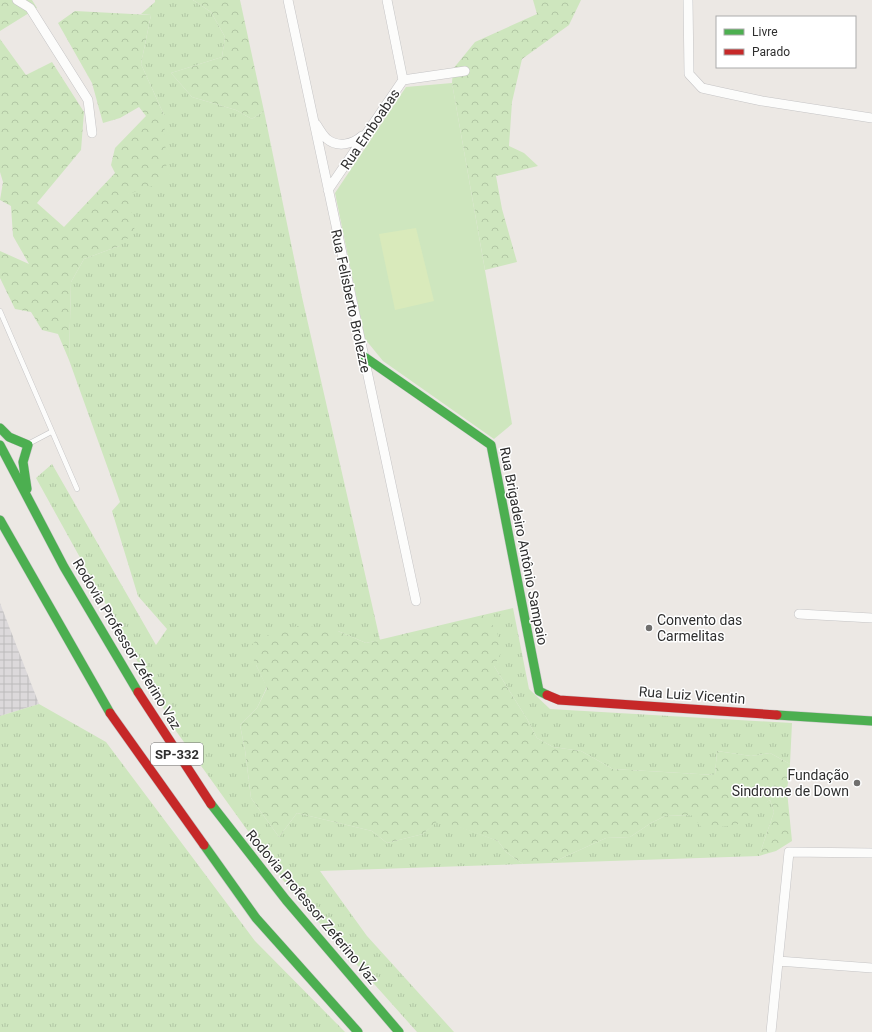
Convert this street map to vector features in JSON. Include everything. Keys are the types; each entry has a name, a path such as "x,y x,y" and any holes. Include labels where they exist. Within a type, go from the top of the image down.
{"main road":[{"name":"Rua Brigadeiro Antônio Sampaio","path":"363,356 491,445 533,664"},
{"path":"0,428 10,437 28,445 23,462 29,506"},
{"name":"Rodovia Professor Zeferino Vaz","path":"0,445 29,506 109,647 166,739 220,816 314,936 400,1032"},
{"name":"SP-332","path":"0,520 108,710 256,918 358,1032"},
{"name":"Rua Luiz Vicentin","path":"533,664 539,691 559,700 872,721"}],"street":[{"path":"17,0 30,8 88,100 92,133"},
{"name":"Rua Felisberto Brolezze","path":"288,0 416,601"},
{"path":"387,0 403,80"},
{"path":"688,0 689,74 702,88 762,101 872,118"},
{"name":"Rua Emboabas","path":"328,190 403,80 465,71"},
{"path":"314,122 328,140 341,145 355,142 369,130"},
{"path":"799,614 872,618"},
{"path":"771,1032 789,852 872,853"},
{"path":"778,961 872,968"}],"lane":[{"path":"0,312 77,489"},
{"path":"28,445 52,432"}],"shaded area":[{"path":"0,603 39,704 0,716"}],"green space":[{"path":"0,0 32,0 37,8 0,31"},
{"path":"155,0 193,0 211,12 225,37 222,57 171,73 192,97 236,110 252,119 264,111 302,297 380,640 366,643 338,631 256,665 267,687 257,708 240,725 245,750 251,798 279,837 297,813 372,831 387,843 423,834 439,819 498,841 506,852 523,864 320,871 367,936 454,1032 417,1032 291,891 176,731 36,478 52,464 156,645 167,629 138,596 112,511 120,502 69,360 71,282 84,259 119,246 128,194 164,115 141,64 151,15 141,14 155,2"},
{"path":"193,0 240,0 264,111 252,119 236,110 192,97 171,73 222,57 225,37 211,12"},
{"path":"533,0 581,0 569,25 522,59 512,102 509,146 524,153 538,166 496,176 502,209 517,262 485,270 452,83 453,69 475,42 537,14"},
{"path":"75,11 151,15 141,64 164,115 167,181 128,194 135,232 119,246 84,259 71,282 69,360 58,334 42,330 31,312 15,309 0,278 0,251 29,264 13,236 11,206 0,200 3,182 0,172 0,39 26,75 52,62 84,112 81,150 37,203 64,227 115,173 111,165 115,148 146,116 139,107 120,118 103,123 92,83 58,23"},
{"path":"452,83 512,424 494,439 383,361 365,339 335,193 406,87"},
{"path":"416,228 434,301 395,310 379,234"},
{"path":"513,608 529,689 550,709 792,723 790,764 770,753 751,756 717,751 715,775 613,769 581,751 553,747 537,738 494,666 483,615"},
{"path":"483,615 496,629 502,651 494,666 537,738 553,747 581,751 613,769 715,775 717,751 751,756 770,753 790,764 787,791 792,841 776,851 759,856 774,812 770,800 764,804 753,818 743,823 703,829 691,815 665,816 651,823 630,837 606,838 551,863 523,864 506,852 498,841 439,820 423,834 387,843 372,831 297,813 279,837 251,798 245,750 240,725 257,708 267,688 248,648 259,638 301,625 338,631 366,643"},
{"path":"39,704 106,742 255,941 345,1032 0,1032 0,716"},
{"path":"770,800 774,812 759,856 551,863 606,838 630,837 651,823 665,816 691,815 752,818 761,805"}],"traffic: fast":[{"path":"363,356 491,445 539,691 547,695"},
{"path":"0,428 9,437 28,445 23,462 27,489"},
{"path":"0,445 64,567 138,692"},
{"path":"0,520 110,713"},
{"path":"777,715 872,721"},
{"path":"211,804 286,900 399,1032"},
{"path":"204,845 256,918 358,1032"}],"traffic: jam":[{"path":"138,692 211,804"},
{"path":"547,695 559,700 777,715"},
{"path":"110,713 204,845"}],"place":[{"name":"Convento das Carmelitas","path":"649,628"},
{"name":"Fundação Sindrome de Down","path":"857,783"}]}
